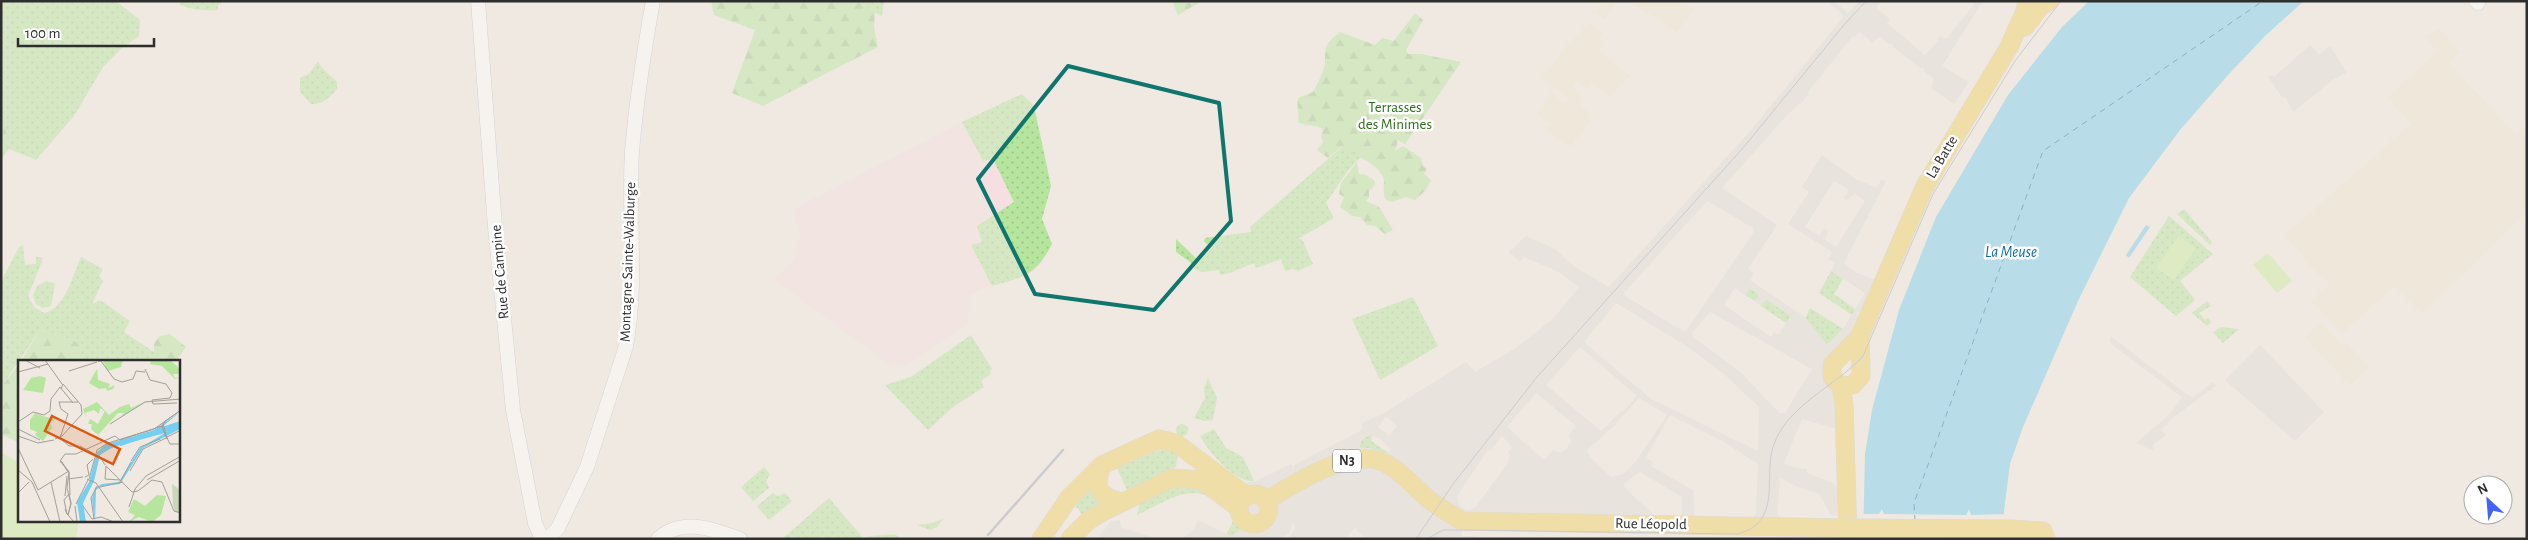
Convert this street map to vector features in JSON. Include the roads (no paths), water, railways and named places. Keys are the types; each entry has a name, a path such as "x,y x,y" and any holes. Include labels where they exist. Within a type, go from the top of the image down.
{"main road":[{"name":"La Batte","path":"1860,336 1924,188 2036,2"},
{"path":"1848,384 1832,377 1831,369 1834,362 1860,336"},
{"path":"1843,531 1847,476 1844,405 1848,384 1862,372 1859,364 1860,336"},
{"path":"1841,357 1850,356 1859,364"},
{"path":"1041,539 1069,498 1102,464 1146,443 1159,439 1169,440 1182,448 1243,502 1246,521 1258,523 1268,513 1266,501 1259,495 1243,502"},
{"path":"1070,539 1089,520 1121,502 1172,478 1183,465 1182,448"},
{"name":"Rue Léopold","path":"1266,501 1327,469 1352,460 1369,458 1389,465 1428,499 1462,521 1843,531"},
{"path":"1102,464 1098,479 1100,488 1108,498 1121,502"},
{"path":"1172,478 1201,480 1243,502"},
{"name":"N3","path":"1843,531 2014,529 2045,535"}],"street":[{"name":"Rue de Campine","path":"478,1 513,410 535,523 542,539"},
{"name":"Montagne Sainte-Walburge","path":"548,539 558,528 584,472 626,346 632,255 632,152 653,1"},
{"path":"658,539 669,531 687,526 700,527 740,539"}],"water":[{"name":"La Meuse","path":"2089,1 2304,1 2266,35 2229,74 2180,130 2129,198 2078,301 2023,427 2010,464 2004,511 2004,539 1863,539 1865,454 1872,410 1899,310 1936,217 2008,95 2062,27"},
{"path":"2146,225 2150,227 2129,258 2126,255"}],"tram line":[{"path":"1416,539 1453,484 1537,377 1743,148 1843,26 1866,1"},
{"path":"1427,539 1443,530 1737,534 1752,528 1761,520 1766,509 1769,497 1771,457 1774,444 1781,430 1802,406 1840,377 1863,356 1933,194 2015,61 2061,1"}],"railway":[{"path":"988,535 1063,450"}],"park label":[{"name":"Terrasses des Minimes","path":"1395,116"}]}
